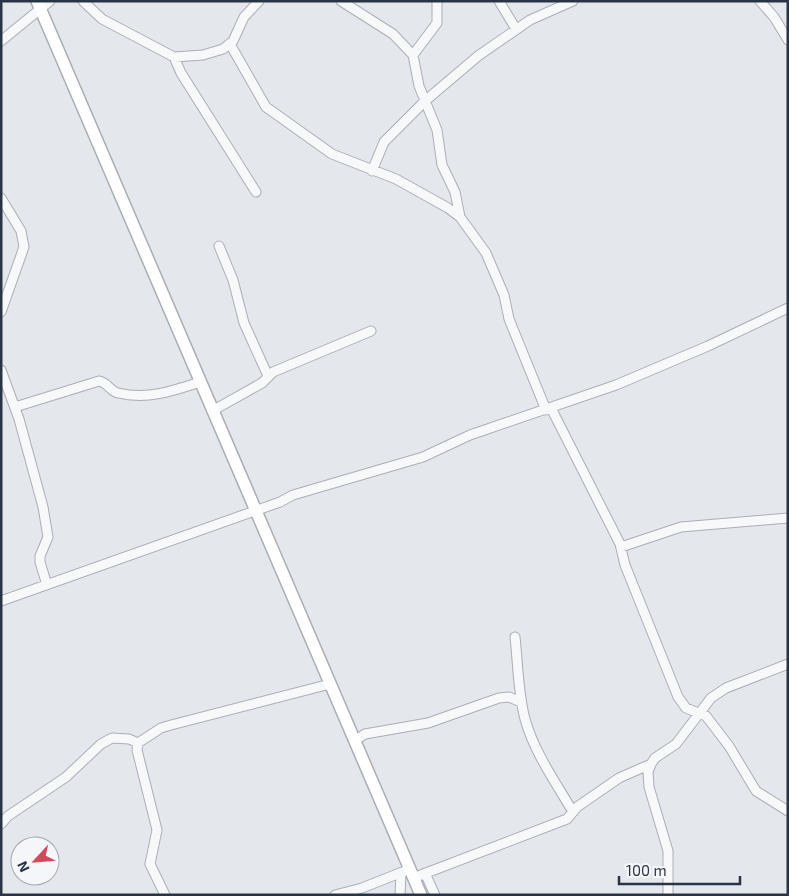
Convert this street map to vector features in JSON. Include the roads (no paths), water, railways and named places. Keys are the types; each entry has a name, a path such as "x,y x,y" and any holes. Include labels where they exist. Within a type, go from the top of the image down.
{"street":[{"path":"1,41 39,5 50,1"},
{"path":"83,1 102,19 174,57 204,55 219,51 230,44 244,17 259,1"},
{"path":"341,1 393,34 413,55 425,101 437,130 442,165 455,192 460,217"},
{"path":"413,55 437,23 438,1"},
{"path":"499,1 516,29"},
{"path":"372,171 384,142 425,101 490,46 516,29 573,1"},
{"path":"760,1 788,40"},
{"path":"39,5 330,684 408,873 421,895"},
{"path":"230,44 266,107 332,154 408,185 460,217 486,253 504,295 512,327 548,409 621,547 625,566 678,697 686,708 701,712 729,746 750,784 756,791 788,811"},
{"path":"174,57 193,94 256,192"},
{"path":"1,198 21,230 24,247 1,312"},
{"path":"219,246 232,280 244,323 268,376"},
{"path":"1,601 280,502 293,494 423,457 470,435 654,370 788,308"},
{"path":"212,411 262,383 268,376 371,331"},
{"path":"1,370 15,407 48,530 46,544 40,556 47,585"},
{"path":"15,407 99,381 104,382 113,392 134,396 173,391 200,382"},
{"path":"621,547 681,527 788,518"},
{"path":"515,638 521,702 525,721 535,745 573,812"},
{"path":"668,895 668,852 650,787 648,772 651,764 655,758 676,744 701,712 707,701 717,693 788,664"},
{"path":"165,895 150,864 157,830 137,750 138,743 161,728 330,684"},
{"path":"354,741 365,734 428,723 499,698 508,697 521,702"},
{"path":"1,824 8,816 66,777 101,744 112,738 121,738 138,743"},
{"path":"335,895 355,891 408,873 426,873 543,830 567,819 573,812 619,778 651,764"},
{"path":"400,895 408,873"},
{"path":"426,873 435,895"}]}
